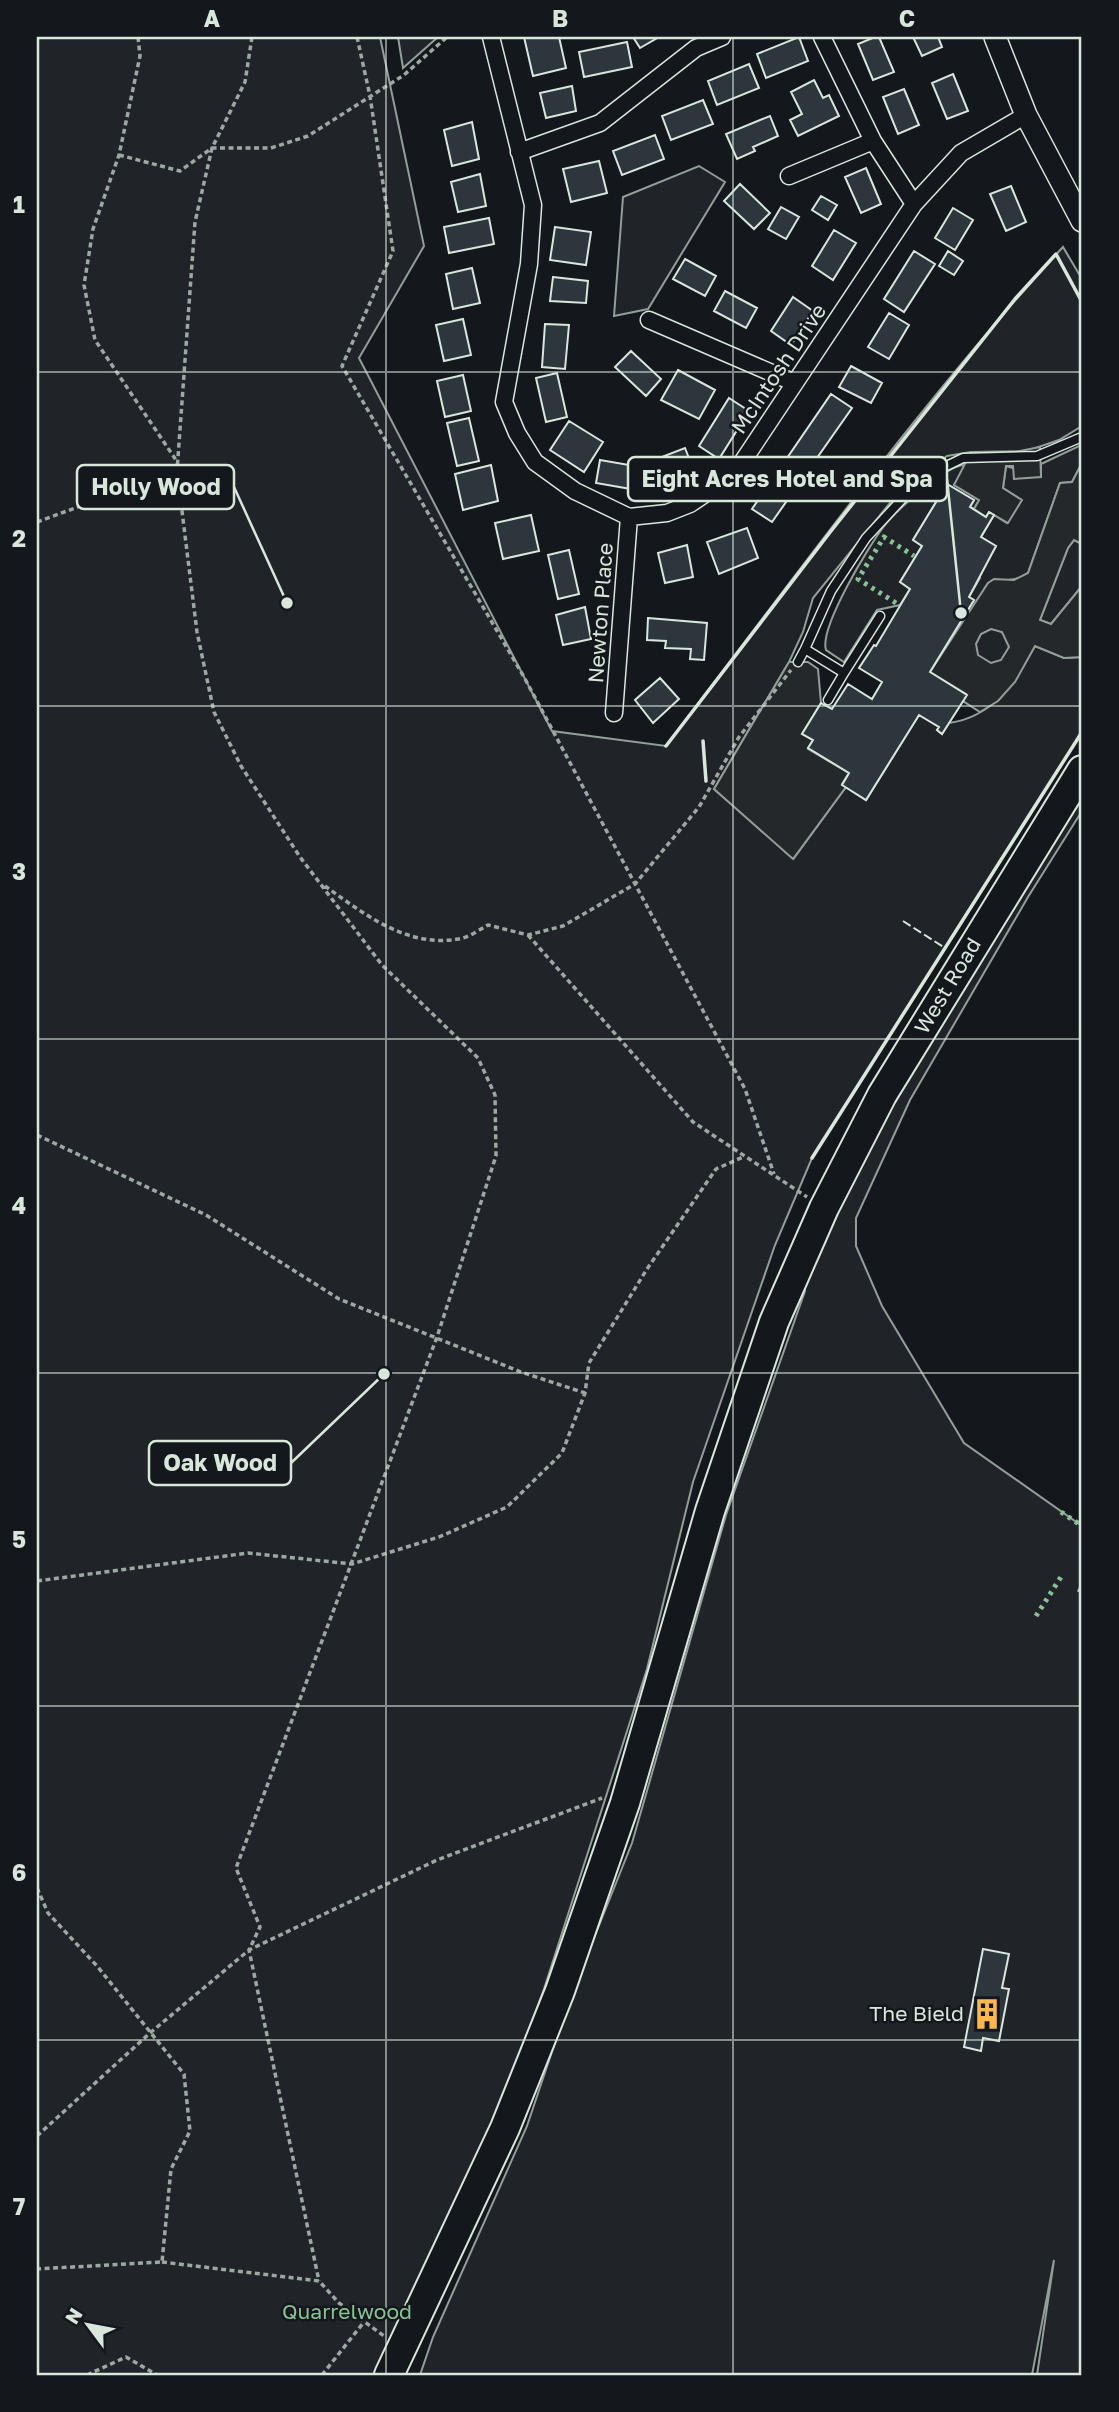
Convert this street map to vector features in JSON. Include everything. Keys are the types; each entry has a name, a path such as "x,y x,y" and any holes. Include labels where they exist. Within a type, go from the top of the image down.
{"highway":[{"name":"West Road","path":"389,2375 505,2128 560,1991 629,1789 714,1498 774,1322 824,1208 882,1095 1082,770"}],"street":[{"path":"491,37 533,205 528,264 504,401 517,433 535,462 575,491 629,517"},
{"path":"519,152 600,123 696,48 722,37"},
{"path":"822,37 873,141 914,204"},
{"path":"995,37 1026,115 1082,221"},
{"name":"McIntosh Drive","path":"629,517 667,513 690,504 727,479 795,383 914,204 961,153 1026,115"},
{"path":"789,176 873,141"},
{"path":"649,320 795,383"},
{"name":"Newton Place","path":"614,713 629,517"}],"lane":[{"path":"798,663 831,591 866,538 905,496 932,473 963,458 1037,456 1082,437"},
{"path":"828,700 880,616"},
{"path":"805,649 844,673"}],"path":[{"path":"138,37 140,56 119,155 93,229 84,285 95,340 177,462"},
{"path":"252,37 245,82 212,148 195,222 177,462 197,632 214,712 241,766 320,883 382,965 478,1058 495,1095 496,1156 437,1337 236,1868 260,1927 249,1950 318,2281 339,2303 394,2343"},
{"path":"357,37 370,96 393,251 342,366 524,677 745,1089 774,1174"},
{"path":"119,155 180,171 212,148 271,148 309,136 404,75 447,37"},
{"path":"37,522 177,471"},
{"path":"320,883 377,924 430,941 461,939 488,925 528,935 564,926 635,884 699,807 739,737 798,663"},
{"path":"528,935 693,1122 824,1208"},
{"path":"37,1135 206,1215 339,1299 521,1372 585,1393"},
{"path":"37,1581 248,1553 352,1564 439,1537 507,1507 562,1454 585,1393 589,1363 647,1269 716,1169 743,1157"},
{"path":"37,2136 150,2033 249,1950 437,1860 629,1789"},
{"path":"37,1888 48,1913 97,1966 184,2074 190,2131 171,2169 162,2262"},
{"path":"37,2269 162,2262 318,2281"},
{"path":"322,2375 365,2322"},
{"path":"87,2375 126,2357 157,2375"}],"green space":[{"name":"Quarrelwood","path":"37,37 380,37 424,246 359,358 552,731 666,746 909,429 1010,306 1063,247 1082,279 1082,426 1059,440 1027,451 971,452 947,456 898,493 813,598 803,632 789,662 714,789 794,858 846,787 866,800 919,715 939,727 937,730 942,734 949,723 979,713 991,705 1011,684 1035,646 1064,658 1082,657 1082,732 812,1158 775,1245 693,1482 647,1669 544,1989 448,2246 389,2375 37,2375"},
{"path":"398,37 438,37 403,68"},
{"path":"699,166 725,182 648,309 614,316 623,197"},
{"path":"1082,447 1082,463 1072,482 1060,483 1028,573 1018,578 988,583 969,615 964,616 974,600 969,597 980,578 978,576 996,546 981,537 994,515 1007,523 1021,500 1003,488 1006,466 1041,477 1041,464"},
{"path":"966,465 954,485 979,500 974,509 970,507 974,500 947,484 913,540 922,546 900,582 910,589 900,605 877,610 844,662 826,650 826,639 837,606 857,568 885,525 936,479 947,471"},
{"path":"1074,540 1082,544 1082,586 1051,624 1040,620 1068,548"},
{"path":"992,629 1004,634 1009,646 1004,658 992,663 980,658 975,646 980,634"},
{"path":"1082,790 1082,811 1028,897 910,1100 856,1218 856,1246 882,1306 964,1443 1082,1526 1082,2375 1037,2375 1054,2260 1032,2375 420,2375 433,2337 527,2126 570,1998 632,1843 726,1515 805,1291 803,1286 864,1149"}],"shaded area":[{"path":"1040,447 1041,477 1014,479 1013,466 1006,466 1003,488 1022,500 1008,523 989,512 986,517 974,509 979,500 954,485 971,452 1010,453"},
{"path":"1082,463 1082,544 1074,540 1068,548 1040,620 1051,624 1082,586 1082,657 1064,658 1035,646 1015,682 998,701 980,712 963,701 966,694 930,672 988,583 994,579 1014,580 1028,573 1060,483 1072,482","holes":["991,629 1002,632 1009,647 1001,660 991,663 978,655 976,644 981,634"]},
{"path":"789,662 808,662 818,669 821,703 802,734 813,740 808,749 849,773 842,784 846,787 793,859 714,789"}],"building":[{"path":"524,37 559,37 566,68 533,76"},
{"path":"633,37 659,37 640,48"},
{"path":"799,37 808,61 766,78 757,54"},
{"path":"879,37 894,72 873,80 858,44"},
{"path":"913,37 938,37 942,47 922,56"},
{"path":"627,42 632,67 584,77 579,52"},
{"path":"749,64 759,88 717,105 708,81"},
{"path":"953,74 968,111 947,119 932,83"},
{"path":"814,80 823,98 829,95 839,116 798,136 790,120 802,114 791,92"},
{"path":"572,86 576,111 546,118 540,93"},
{"path":"904,89 919,125 898,134 883,97"},
{"path":"703,100 713,124 671,140 662,116"},
{"path":"770,116 778,136 753,147 755,151 737,159 726,134"},
{"path":"472,122 479,159 452,166 444,130"},
{"path":"655,135 664,159 622,175 613,151"},
{"path":"599,161 607,193 571,202 563,169"},
{"path":"866,168 881,204 861,213 845,177"},
{"path":"480,174 486,206 458,212 451,182"},
{"path":"740,184 770,213 754,229 724,201"},
{"path":"1011,186 1026,222 1006,231 990,194"},
{"path":"821,196 837,205 828,220 812,210"},
{"path":"781,207 799,217 786,239 768,229"},
{"path":"953,208 973,220 955,250 935,238"},
{"path":"489,218 494,244 449,253 444,227"},
{"path":"555,227 591,232 586,265 550,260"},
{"path":"834,230 856,243 833,280 812,266"},
{"path":"914,251 935,264 904,312 884,299"},
{"path":"948,251 963,261 954,275 939,266"},
{"path":"685,259 716,276 705,296 673,279"},
{"path":"472,268 480,303 453,309 446,274"},
{"path":"553,277 588,281 586,303 550,301"},
{"path":"725,291 757,308 746,328 714,311"},
{"path":"793,297 813,311 791,345 771,331"},
{"path":"889,313 909,325 889,359 868,347"},
{"path":"463,319 471,355 444,361 436,325"},
{"path":"545,324 569,325 565,369 542,367"},
{"path":"631,351 661,379 646,396 615,367"},
{"path":"851,366 882,383 871,403 839,387"},
{"path":"678,370 715,390 699,419 661,400"},
{"path":"557,373 567,417 546,422 536,378"},
{"path":"463,375 471,411 445,417 437,381"},
{"path":"831,394 852,408 772,522 752,509"},
{"path":"729,398 749,411 719,459 699,446"},
{"path":"469,418 479,461 457,466 447,423"},
{"path":"569,421 603,442 584,472 550,450"},
{"path":"685,448 697,479 657,494 646,463"},
{"path":"600,460 635,466 631,489 596,483"},
{"path":"491,465 498,501 463,510 455,474"},
{"path":"947,484 974,500 970,507 986,517 989,512 994,515 981,537 996,546 969,597 974,600 930,672 967,695 942,734 937,730 939,727 919,715 866,800 842,785 849,773 808,748 813,740 802,734 821,703 832,709 848,684 872,699 882,682 859,668 874,645 876,646 910,589 900,582 922,546 913,540"},
{"path":"531,515 539,551 503,559 495,523"},
{"path":"747,528 758,558 719,574 707,542"},
{"path":"687,545 693,577 665,583 658,553"},
{"path":"569,550 579,594 558,599 548,555"},
{"path":"585,607 591,639 563,645 556,615"},
{"path":"648,618 707,623 704,660 690,659 691,649 665,648 666,641 647,640"},
{"path":"660,678 679,699 653,723 635,700"},
{"name":"The Bield","path":"983,1949 1009,1954 1002,1988 1009,1989 999,2041 983,2038 981,2051 964,2047"}],"hedge":[{"path":"896,603 858,579 884,537 914,556"},
{"path":"1061,1512 1082,1526"},
{"path":"1036,1616 1061,1577"},
{"path":"1078,1589 1082,1591"}],"fence":[{"path":"903,921 945,948"}],"wall":[{"path":"666,746 831,531 1015,299 1056,254 1082,302"},
{"path":"812,1158 1082,732"},
{"path":"703,741 706,781"}],"place":[{"name":"Holly Wood","path":"287,603"},
{"name":"Eight Acres Hotel and Spa","path":"961,613"},
{"name":"Oak Wood","path":"384,1374"},
{"name":"The Bield","path":"987,2014"}]}
